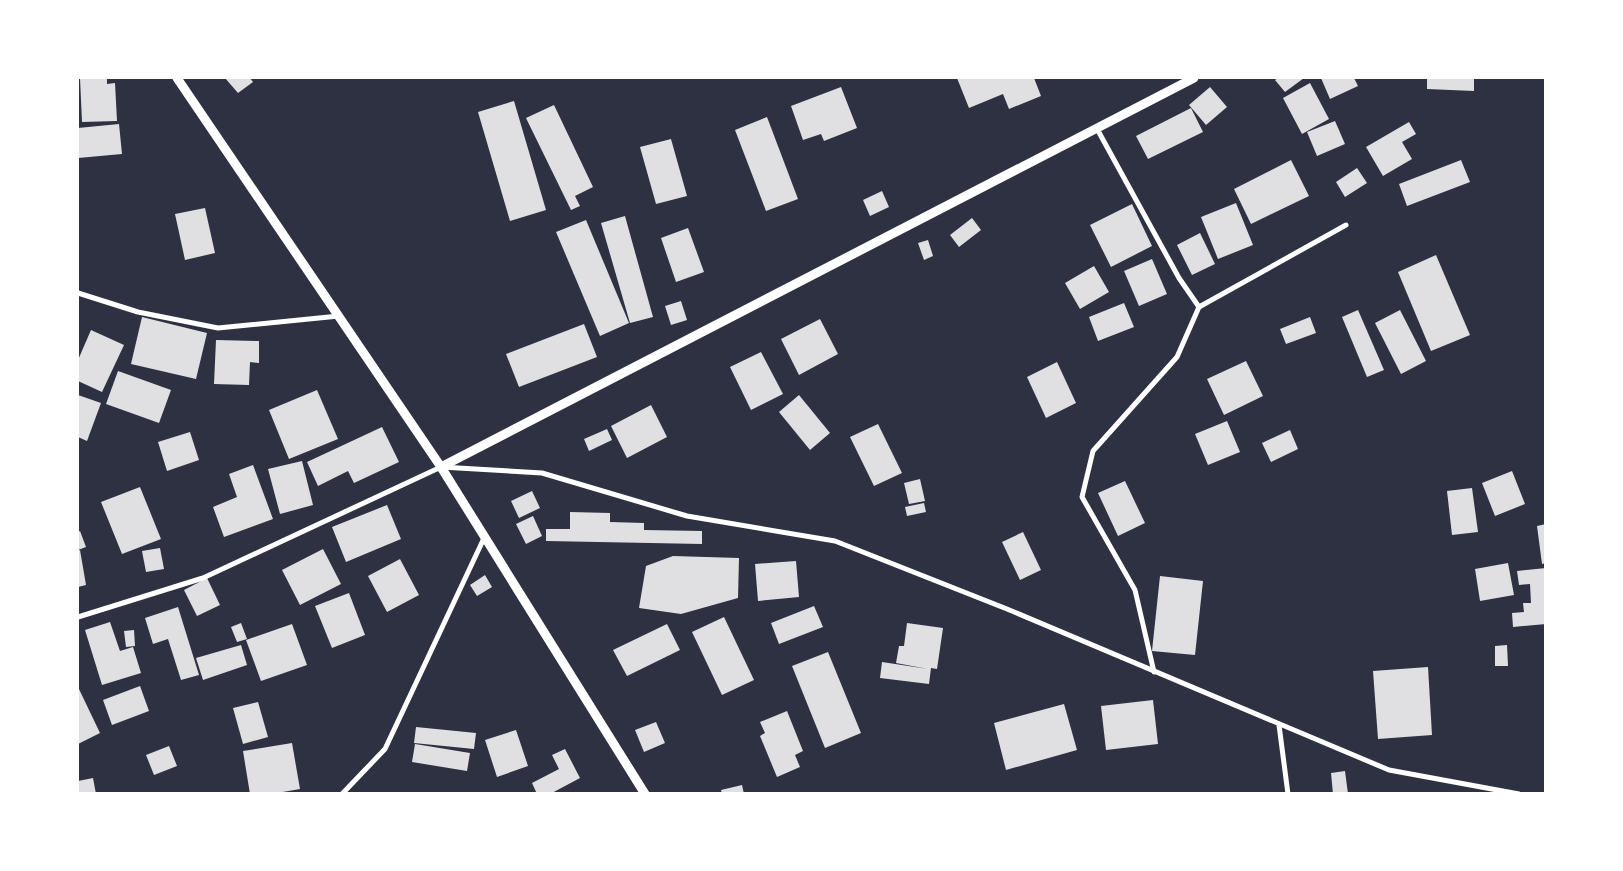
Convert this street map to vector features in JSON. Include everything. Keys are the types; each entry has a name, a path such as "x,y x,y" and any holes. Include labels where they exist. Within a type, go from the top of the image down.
{"street":[{"path":"177,78 441,467 645,794"},
{"path":"78,617 203,578 441,467 1194,78"},
{"path":"1096,128 1179,278 1199,307"},
{"path":"1154,672 1135,590 1082,497 1093,451 1177,357 1199,307 1346,225"},
{"path":"78,294 138,312 218,328 340,316"},
{"path":"441,467 542,473 687,516 835,541 1007,609 1389,770 1519,794"},
{"path":"342,794 385,750 485,536"},
{"path":"1279,725 1288,794"}],"building":[{"path":"80,78 107,78 107,84 115,83 117,121 82,122"},
{"path":"225,78 250,78 253,82 238,93"},
{"path":"957,78 1034,78 1041,96 1009,109 1003,94 969,108"},
{"path":"1278,78 1304,78 1285,92 1275,80"},
{"path":"1321,78 1354,78 1358,86 1330,99"},
{"path":"1427,78 1474,78 1474,91 1427,89"},
{"path":"1310,83 1329,119 1302,134 1283,98"},
{"path":"841,87 857,128 824,141 821,134 803,140 791,106"},
{"path":"1210,87 1227,107 1206,125 1189,105"},
{"path":"514,101 546,210 510,221 478,112"},
{"path":"554,105 593,187 575,196 580,206 571,210 526,118"},
{"path":"1191,108 1203,132 1148,159 1136,136"},
{"path":"767,117 798,199 766,211 735,130"},
{"path":"1335,121 1345,144 1317,156 1307,132"},
{"path":"1409,122 1416,134 1402,142 1412,159 1383,176 1366,147"},
{"path":"119,124 122,154 78,158 78,128"},
{"path":"671,139 687,196 656,204 640,147"},
{"path":"1291,160 1309,196 1251,224 1234,189"},
{"path":"1461,160 1470,182 1407,206 1399,184"},
{"path":"1357,168 1367,183 1345,197 1336,182"},
{"path":"882,191 889,207 870,216 863,200"},
{"path":"1236,203 1253,245 1218,259 1201,217"},
{"path":"1132,204 1152,246 1111,267 1090,225"},
{"path":"205,208 215,253 185,260 175,214"},
{"path":"625,216 653,317 630,323 601,223"},
{"path":"972,218 981,230 959,247 950,235"},
{"path":"586,220 629,323 600,336 556,232"},
{"path":"688,228 704,272 676,282 661,238"},
{"path":"1200,233 1215,264 1192,275 1177,245"},
{"path":"928,240 933,256 924,260 918,243"},
{"path":"1436,255 1470,335 1431,351 1398,272"},
{"path":"1152,259 1167,294 1139,306 1124,271"},
{"path":"1094,266 1109,292 1080,309 1065,283"},
{"path":"681,301 687,320 671,325 665,306"},
{"path":"1124,303 1134,327 1098,341 1089,317"},
{"path":"1358,310 1384,370 1367,377 1342,317"},
{"path":"1400,310 1426,361 1401,374 1375,323"},
{"path":"142,317 207,333 196,379 131,364"},
{"path":"1310,317 1316,333 1286,344 1280,329"},
{"path":"820,319 838,354 799,375 781,339"},
{"path":"584,324 597,357 519,387 506,354"},
{"path":"91,330 124,345 102,392 78,381 78,360"},
{"path":"216,340 259,341 259,363 250,362 249,385 214,384"},
{"path":"761,352 783,394 751,410 730,367"},
{"path":"1246,361 1263,396 1224,415 1207,379"},
{"path":"1057,362 1076,403 1046,418 1027,377"},
{"path":"118,371 171,390 159,423 106,404"},
{"path":"317,390 338,439 289,459 269,410"},
{"path":"78,395 101,403 87,441 78,437"},
{"path":"799,395 830,433 810,450 779,412"},
{"path":"651,405 667,437 627,458 611,426"},
{"path":"1227,421 1240,452 1208,465 1195,434"},
{"path":"878,424 902,473 874,486 850,437"},
{"path":"382,427 399,462 354,483 348,471 318,486 307,462"},
{"path":"607,429 612,440 589,451 584,439"},
{"path":"1290,430 1298,449 1271,462 1262,443"},
{"path":"190,432 199,460 167,471 158,442"},
{"path":"302,461 313,505 280,514 268,469"},
{"path":"253,465 273,519 224,537 213,507 237,497 229,474"},
{"path":"1512,471 1525,504 1495,516 1482,483"},
{"path":"920,479 925,501 909,504 904,483"},
{"path":"1125,481 1145,523 1118,536 1098,493"},
{"path":"140,487 161,539 122,554 101,502"},
{"path":"1472,488 1478,532 1452,535 1447,491"},
{"path":"532,491 540,508 519,518 511,501"},
{"path":"924,503 926,512 907,516 905,507"},
{"path":"387,505 401,539 346,562 332,527"},
{"path":"570,512 610,513 610,522 644,523 644,530 702,531 702,544 546,541 546,529 570,529"},
{"path":"533,516 542,536 526,544 516,524"},
{"path":"1546,524 1546,563 1542,564 1537,526"},
{"path":"80,531 86,547 78,550 78,532"},
{"path":"1023,532 1041,570 1020,580 1002,542"},
{"path":"160,548 164,569 146,572 142,551"},
{"path":"323,549 341,584 300,605 282,570"},
{"path":"80,550 86,585 78,587 78,551"},
{"path":"673,556 739,558 738,598 681,614 639,608 646,566"},
{"path":"400,559 419,595 387,612 368,576"},
{"path":"796,561 799,597 758,601 755,564"},
{"path":"1508,563 1514,595 1480,601 1475,569"},
{"path":"1546,568 1546,624 1513,627 1512,613 1524,612 1523,603 1531,603 1530,584 1519,585 1517,571"},
{"path":"485,575 492,587 477,596 470,585"},
{"path":"1160,576 1203,581 1195,655 1152,651"},
{"path":"207,578 220,605 197,616 184,590"},
{"path":"349,593 365,635 332,648 315,606"},
{"path":"814,606 823,627 779,644 771,623"},
{"path":"178,607 199,675 181,680 168,639 153,644 145,618"},
{"path":"724,617 754,680 722,695 692,632"},
{"path":"110,622 120,651 133,647 141,673 102,685 85,630"},
{"path":"241,623 247,639 237,642 231,627"},
{"path":"907,623 943,628 937,669 931,668 929,684 880,678 882,662 928,669 896,663 899,646 904,646"},
{"path":"292,624 307,665 261,681 246,640"},
{"path":"667,624 680,650 627,676 613,650"},
{"path":"134,630 135,646 126,647 124,631"},
{"path":"241,645 247,665 203,680 196,658"},
{"path":"1507,645 1508,666 1495,666 1495,646"},
{"path":"828,652 861,733 825,748 792,666"},
{"path":"1428,667 1432,735 1378,739 1373,671"},
{"path":"140,686 149,711 112,725 103,700"},
{"path":"78,687 100,733 78,744"},
{"path":"1153,700 1158,744 1106,750 1101,706"},
{"path":"258,702 268,737 243,744 233,708"},
{"path":"1064,704 1077,750 1006,770 994,723"},
{"path":"787,711 803,751 795,755 800,767 777,777 760,736 765,733 760,722"},
{"path":"656,722 665,743 644,752 635,730"},
{"path":"416,727 476,733 474,749 414,743"},
{"path":"516,730 528,766 497,777 485,740"},
{"path":"292,743 300,789 271,794 250,794 243,751"},
{"path":"415,744 470,753 467,771 412,762"},
{"path":"169,746 177,766 154,775 146,755"},
{"path":"565,749 580,778 550,794 537,794 532,783 559,769 552,755"},
{"path":"1345,771 1348,794 1333,794 1331,773"},
{"path":"93,778 96,794 78,794 78,781"},
{"path":"742,785 744,794 722,794 721,790"}]}
